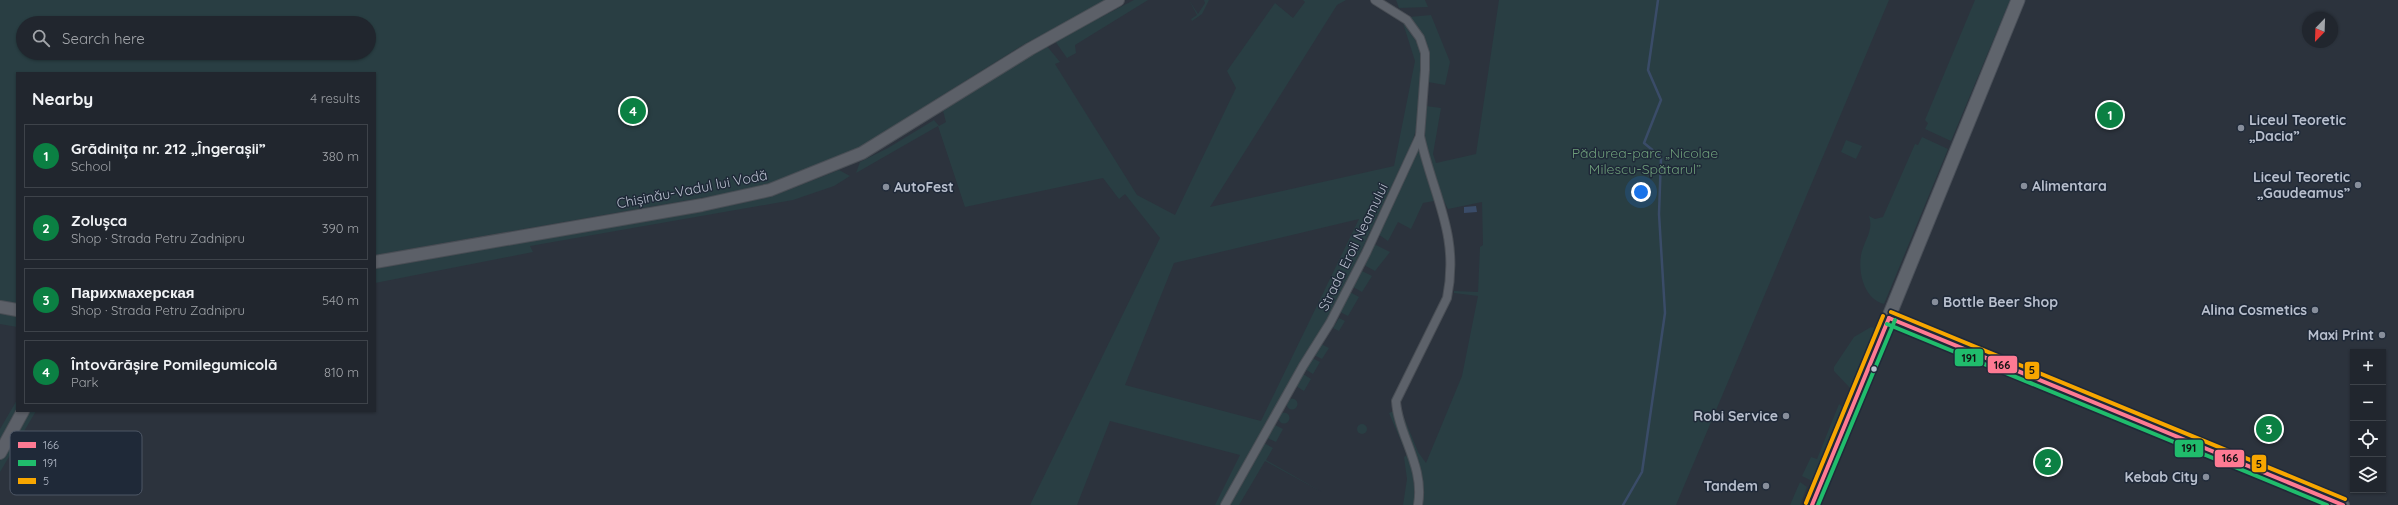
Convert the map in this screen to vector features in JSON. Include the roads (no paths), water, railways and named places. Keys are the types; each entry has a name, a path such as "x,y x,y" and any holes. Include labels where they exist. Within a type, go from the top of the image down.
{"main road":[{"name":"Chișinău-Vadul lui Vodă","path":"376,262 702,205 770,190 862,153 1030,48 1118,0"},
{"path":"1812,505 2018,0"},
{"path":"0,307 16,310"},
{"path":"1889,318 2344,505"},
{"path":"13,431 23,412"},
{"path":"0,453 10,436"}],"street":[{"name":"Strada Eroii Neamului","path":"1225,505 1338,309 1420,136 1426,70 1425,53 1420,38 1407,20 1375,0"},
{"path":"1418,505 1419,495 1414,460 1396,401 1447,298 1450,282 1450,241 1443,208 1432,184 1420,136"}],"water":[{"path":"1476,206 1477,212 1464,213 1464,207"}],"waterway":[{"path":"1623,505 1642,472 1665,313 1659,214 1661,157 1644,143 1661,100 1648,70 1658,0"}],"place":[{"name":"Întovărășire Pomilegumicolă","path":"633,111"},
{"name":"Grădinița nr. 212 „Îngerașii”","path":"2110,115"},
{"name":"Liceul Teoretic „Dacia”","path":"2241,128"},
{"name":"Liceul Teoretic „Gaudeamus”","path":"2358,185"},
{"name":"Alimentara","path":"2024,186"},
{"name":"AutoFest","path":"886,187"},
{"name":"Bottle Beer Shop","path":"1935,302"},
{"name":"Alina Cosmetics","path":"2315,310"},
{"name":"Maxi Print","path":"2382,335"},
{"name":"Robi Service","path":"1786,416"},
{"name":"Парихмахерская","path":"2269,429"},
{"name":"Zolușca","path":"2048,462"},
{"name":"Kebab City","path":"2206,477"},
{"name":"Tandem","path":"1766,486"}],"park label":[{"name":"Pădurea-parc „Nicolae Milescu-Spătarul”","path":"1645,162"}]}
